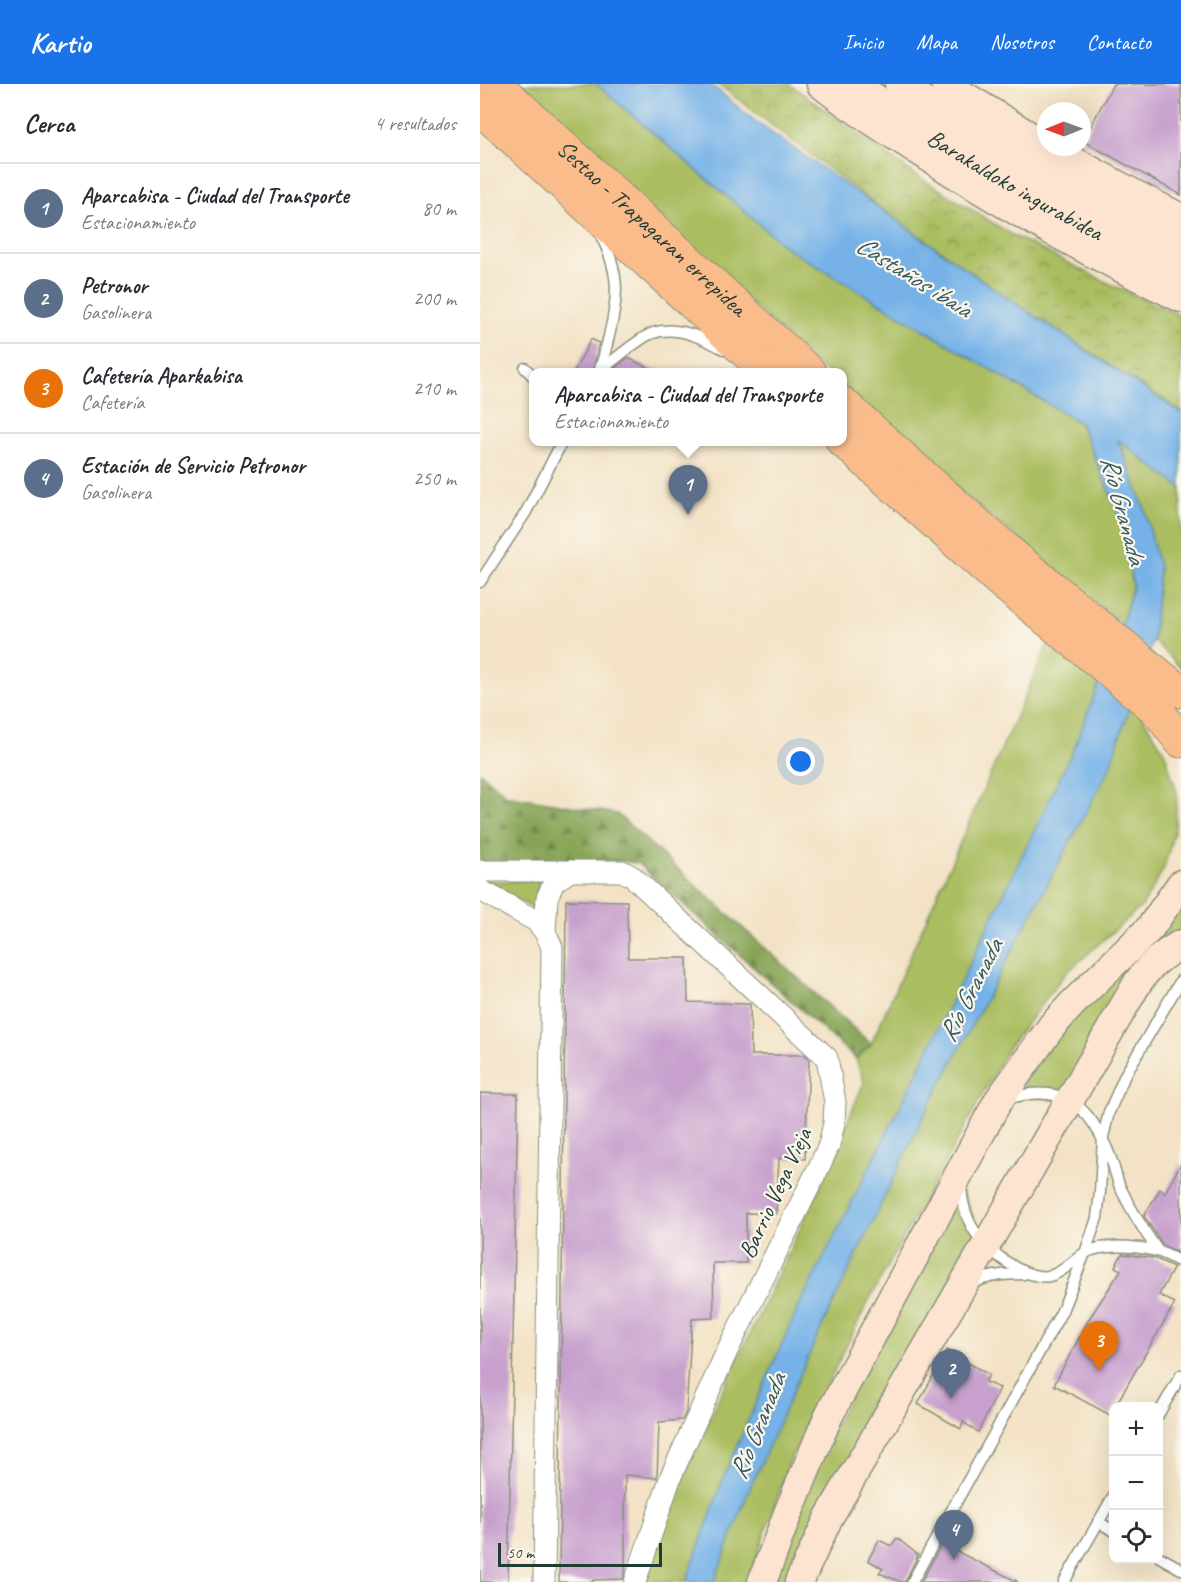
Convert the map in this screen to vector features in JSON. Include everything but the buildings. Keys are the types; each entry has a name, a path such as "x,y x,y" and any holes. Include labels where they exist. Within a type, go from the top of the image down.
{"main road":[{"name":"Sestao - Trapagaran errepidea","path":"495,84 805,368"},
{"name":"Sestao - Trapagaran errepidea","path":"480,108 764,368"},
{"path":"847,407 924,477 1008,569"},
{"path":"847,443 1170,696 1181,741"}],"street":[{"path":"821,84 878,125 1001,203 1072,243 1181,298"},
{"name":"Barakaldoko ingurabidea","path":"854,84 1009,183 1087,227 1181,275"},
{"name":"Barakaldoko ingurabidea","path":"899,84 1026,165 1181,246"},
{"path":"932,84 964,126"},
{"path":"945,84 1037,140"},
{"path":"1065,156 1181,218"},
{"name":"Barrio Vega Vieja","path":"480,871 622,871 633,877 827,1059 835,1102 834,1124 829,1145 727,1351 671,1476 635,1582"},
{"path":"545,932 546,898 554,882 570,871"},
{"path":"762,1582 828,1417 998,1101 1052,1026 1150,928 1181,884"},
{"path":"480,890 536,921 545,932 552,947 544,1582"},
{"path":"799,1582 830,1517 1137,982 1150,965 1181,944"}],"lane":[{"path":"583,203 609,252 615,274 617,295 615,310 601,368"},
{"path":"605,368 652,333 672,330 701,337 761,368"},
{"path":"525,368 529,372"},
{"path":"480,582 526,512 559,446"},
{"path":"912,1582 1062,1311 1097,1218 1102,1137 1109,1112 1125,1075 1181,980"},
{"path":"998,1101 1034,1093 1050,1094 1076,1103 1089,1116 1102,1137 1120,1186 1142,1228 1158,1251"},
{"path":"961,1171 963,1205 970,1224 985,1246 1004,1261 1028,1274"},
{"path":"958,1294 977,1281 1005,1274 1051,1276 1085,1253 1104,1248 1131,1247 1158,1251 1181,1262"},
{"path":"1163,1406 1181,1375"},
{"path":"1064,1582 1109,1502"},
{"path":"1098,1522 1109,1529"},
{"path":"1163,1559 1181,1569"}],"green space":[{"path":"515,84 596,84 787,248 1080,423 1118,512 1133,585 1122,624 917,456 847,392 847,368 821,368"},
{"path":"718,84 789,84 916,175 1012,235 1112,285 1181,316 1181,412 1012,301 891,216"},
{"path":"1117,439 1181,488 1181,668 1153,640 1159,568 1145,510"},
{"path":"1048,644 1139,711 1165,753 1177,793 1175,828 1164,868 1143,905 1064,975 1009,1047 869,1300 791,1458 748,1582 644,1582 664,1520 707,1423 818,1191 864,1082 856,1059 871,1044"},
{"path":"480,772 506,795 617,814 871,1044 856,1059 637,863 620,861 480,862"},
{"path":"484,881 540,881 534,909"},
{"path":"1181,884 1181,944 1070,1100 1017,1096 1052,1026"},
{"path":"961,1188 985,1246 798,1582 770,1582 788,1513"}],"water":[{"path":"596,84 710,84 755,121 1012,301 1181,413 1181,488 1118,440 1145,510 1159,568 1153,640 1108,771 923,1117 816,1339 748,1493 714,1582 686,1582 726,1471 796,1312 915,1077 1074,748 1122,624 1133,585 1118,512 1080,423 787,248"}],"place":[{"name":"Aparcabisa - Ciudad del Transporte","path":"688,515"},
{"name":"Cafetería Aparkabisa","path":"1099,1371"},
{"name":"Petronor","path":"951,1399"},
{"name":"Estación de Servicio Petronor","path":"954,1560"}],"water label":[{"name":"Castaños ibaia","path":"914,276"},
{"name":"Río Granada","path":"1124,510"},
{"name":"Río Granada","path":"970,990"},
{"name":"Río Granada","path":"757,1426"}]}
